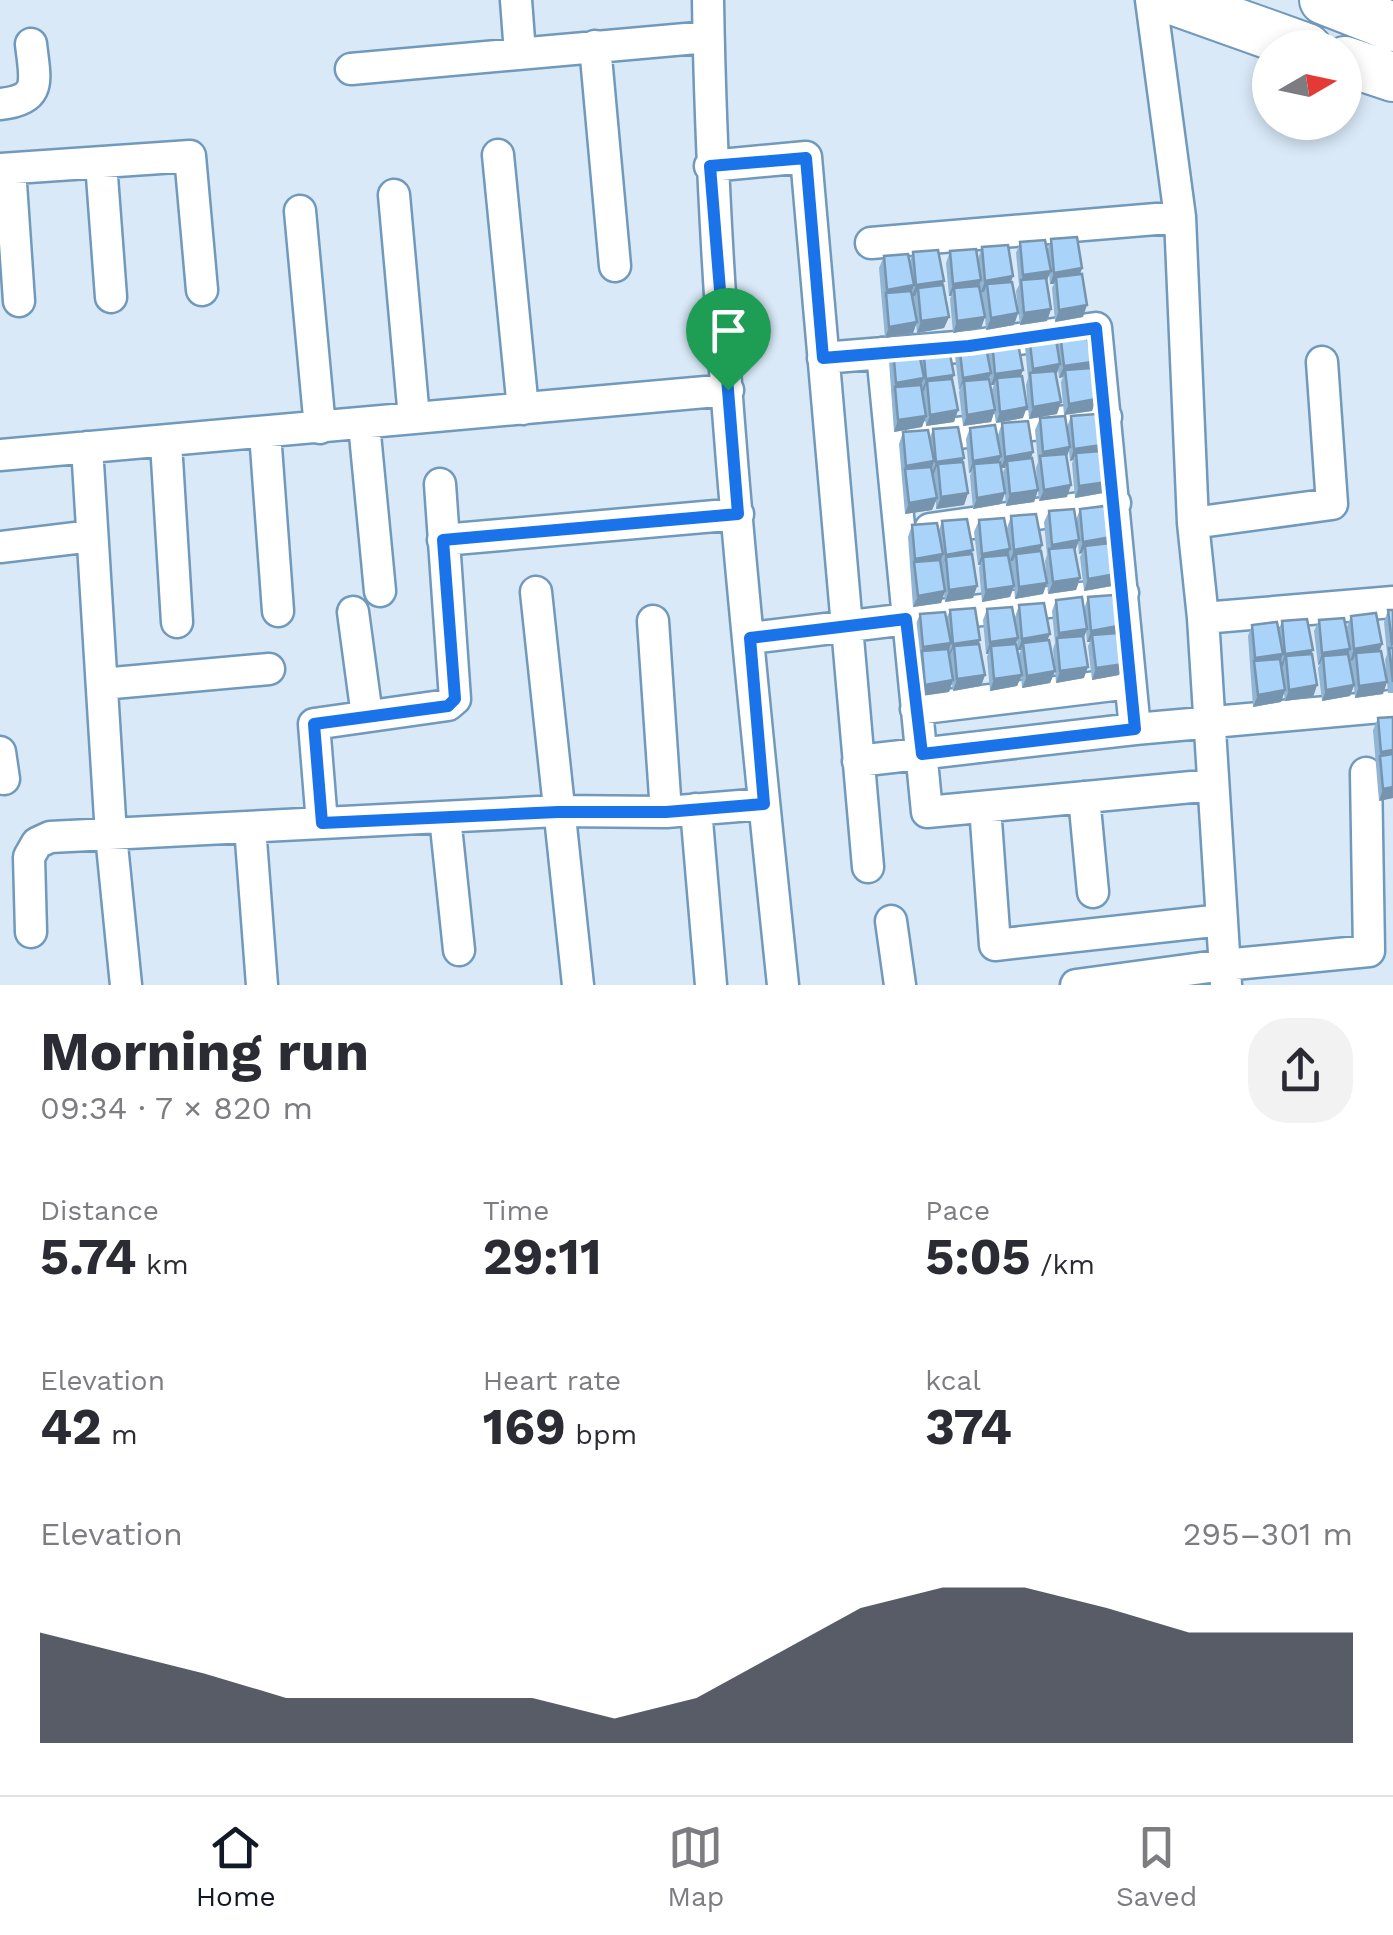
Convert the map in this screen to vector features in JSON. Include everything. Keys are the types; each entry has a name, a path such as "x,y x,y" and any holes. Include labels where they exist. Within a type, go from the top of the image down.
{"main road":[{"path":"1172,0 1257,30"},
{"path":"1324,0 1379,15"},
{"path":"1362,67 1393,78"}],"street":[{"path":"516,0 520,53"},
{"path":"708,0 710,166 738,514 783,985"},
{"path":"1151,0 1180,218 1193,523 1203,618 1225,975"},
{"path":"351,69 708,37"},
{"path":"0,104 24,100 31,94 35,83 32,44"},
{"path":"595,46 615,266"},
{"path":"498,155 524,409"},
{"path":"19,300 5,169 190,156 202,290"},
{"path":"710,166 806,158 868,867"},
{"path":"101,163 111,297"},
{"path":"394,195 414,418"},
{"path":"300,211 320,428"},
{"path":"871,243 1180,218"},
{"path":"823,358 969,346 1096,328 1135,729"},
{"path":"882,354 927,812 1213,785"},
{"path":"1193,523 1332,504 1322,362"},
{"path":"0,455 728,390"},
{"path":"890,440 1106,417"},
{"path":"364,424 380,592"},
{"path":"265,433 278,611"},
{"path":"166,443 176,622"},
{"path":"87,448 112,835 126,985"},
{"path":"322,823 314,724 448,706 455,699 440,484"},
{"path":"898,532 1115,503"},
{"path":"443,540 738,514"},
{"path":"0,547 92,536"},
{"path":"536,592 578,985"},
{"path":"750,638 1123,593"},
{"path":"1203,618 1393,602"},
{"path":"354,612 367,716"},
{"path":"653,621 712,985"},
{"path":"102,684 269,669"},
{"path":"916,709 1130,683"},
{"path":"858,760 1135,729 1393,706"},
{"path":"1076,985 1225,975 1369,951 1366,772"},
{"path":"1084,797 1094,892"},
{"path":"32,932 32,849 50,836 558,812 681,811 764,804"},
{"path":"985,806 995,945 1222,920"},
{"path":"445,817 458,950"},
{"path":"250,827 262,985"},
{"path":"891,922 900,985"}],"building":[{"path":"1077,237 1082,268 1054,273 1051,239"},
{"path":"1045,240 1051,271 1023,275 1020,242"},
{"path":"1008,245 1013,276 985,281 982,247"},
{"path":"976,249 981,280 953,284 950,251"},
{"path":"938,250 944,281 916,285 913,252"},
{"path":"908,254 914,285 887,290 884,256"},
{"path":"1082,274 1087,305 1059,310 1056,277"},
{"path":"1046,278 1051,309 1024,313 1021,280"},
{"path":"1012,282 1018,313 991,318 987,284"},
{"path":"943,285 949,317 921,321 918,288"},
{"path":"979,286 985,317 957,321 954,288"},
{"path":"911,291 917,322 889,327 886,293"},
{"path":"1086,331 1092,362 1064,366 1060,333"},
{"path":"1055,333 1060,364 1033,369 1029,335"},
{"path":"1017,338 1023,370 995,374 992,340"},
{"path":"985,342 991,373 963,378 959,344"},
{"path":"948,344 954,375 926,379 923,346"},
{"path":"918,347 924,378 896,383 893,349"},
{"path":"1091,368 1096,399 1069,404 1065,370"},
{"path":"1055,371 1061,402 1033,407 1030,373"},
{"path":"1022,376 1027,407 1000,412 997,378"},
{"path":"952,379 958,410 930,415 927,381"},
{"path":"989,379 995,410 967,415 964,381"},
{"path":"921,385 926,416 898,420 895,387"},
{"path":"1096,414 1102,445 1074,449 1071,416"},
{"path":"1065,416 1070,447 1043,452 1040,418"},
{"path":"1028,421 1033,452 1005,457 1002,423"},
{"path":"995,425 1001,456 973,461 970,428"},
{"path":"958,427 964,458 936,462 933,429"},
{"path":"928,430 934,461 906,466 903,432"},
{"path":"1101,451 1107,482 1079,486 1076,453"},
{"path":"1066,454 1071,485 1044,490 1040,456"},
{"path":"1032,458 1038,490 1010,494 1007,461"},
{"path":"963,462 968,493 941,497 938,464"},
{"path":"1000,462 1005,493 977,498 974,464"},
{"path":"931,467 937,498 909,503 905,469"},
{"path":"1105,506 1111,537 1083,542 1080,509"},
{"path":"1074,509 1079,540 1052,545 1049,511"},
{"path":"1036,514 1042,545 1014,550 1011,516"},
{"path":"1004,518 1010,549 982,554 979,520"},
{"path":"967,519 973,550 946,555 942,521"},
{"path":"937,523 943,554 915,559 912,525"},
{"path":"1110,543 1116,574 1088,579 1085,546"},
{"path":"1074,547 1080,578 1053,582 1049,549"},
{"path":"1041,551 1047,583 1019,587 1016,554"},
{"path":"972,554 977,586 949,590 946,557"},
{"path":"1008,555 1014,586 986,590 983,557"},
{"path":"940,560 945,591 918,596 914,562"},
{"path":"1113,595 1118,626 1091,631 1088,597"},
{"path":"1082,597 1087,629 1059,633 1056,600"},
{"path":"1044,603 1050,634 1022,639 1019,605"},
{"path":"1012,607 1018,638 990,642 987,609"},
{"path":"975,608 980,640 953,644 950,610"},
{"path":"1388,610 1393,610 1392,644"},
{"path":"945,612 951,643 923,647 920,614"},
{"path":"1376,613 1382,644 1354,649 1351,616"},
{"path":"1344,618 1350,649 1322,653 1319,620"},
{"path":"1307,619 1313,650 1285,654 1282,621"},
{"path":"1277,622 1283,654 1255,658 1252,625"},
{"path":"1118,633 1124,664 1096,668 1092,635"},
{"path":"1083,636 1088,667 1060,671 1057,638"},
{"path":"1049,640 1055,671 1027,676 1023,643"},
{"path":"979,644 985,675 957,679 954,646"},
{"path":"1016,644 1022,675 994,679 991,646"},
{"path":"1389,648 1393,648 1393,682"},
{"path":"948,649 953,680 925,685 922,651"},
{"path":"1381,651 1387,682 1359,686 1356,653"},
{"path":"1312,654 1317,685 1289,690 1286,656"},
{"path":"1348,654 1354,685 1326,690 1323,656"},
{"path":"1280,659 1285,690 1258,695 1254,661"},
{"path":"1393,717 1393,750 1381,752 1378,718"},
{"path":"1393,754 1393,787 1383,789 1380,756"}],"route":[{"path":"806,158 823,358 969,346 1096,328 1135,729 922,754 906,619 750,638 764,804 666,812 558,812 322,823 314,724 448,706 455,699 443,540 738,514 728,390 710,166 806,158"}]}
